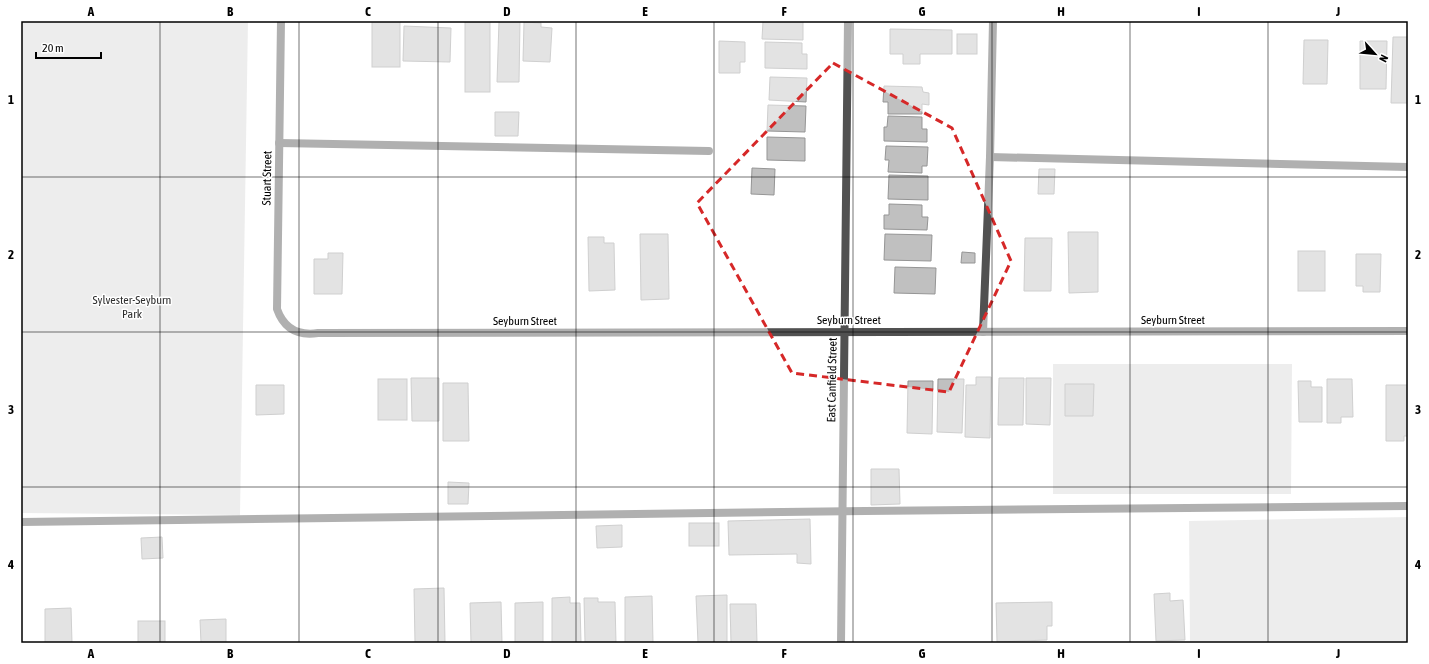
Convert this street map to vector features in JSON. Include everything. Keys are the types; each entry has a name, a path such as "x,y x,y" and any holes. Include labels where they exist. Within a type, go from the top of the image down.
{"street":[{"name":"Stuart Street","path":"281,21 277,309 281,321 290,330"},
{"name":"East Canfield Street","path":"841,643 848,21"},
{"path":"983,332 990,157 993,21"},
{"path":"279,142 709,151"},
{"path":"990,157 1408,168"},
{"name":"Seyburn Street","path":"290,330 306,335 334,333 1408,331"},
{"path":"21,522 842,511 1408,506"}],"highlighted area":[{"path":"833,63 952,128 1011,261 949,392 792,373 697,203"}],"green space":[{"name":"Sylvester-Seyburn Park","path":"21,21 248,21 240,515 21,513"},
{"path":"1053,364 1292,364 1291,494 1053,494"},
{"path":"1408,517 1408,643 1190,643 1189,521"}],"building":[{"path":"372,21 400,21 400,67 372,67"},
{"path":"499,21 520,21 519,82 497,82"},
{"path":"763,21 803,21 803,40 762,39"},
{"path":"465,22 490,22 490,92 465,92"},
{"path":"524,22 541,23 541,27 552,28 550,62 523,61"},
{"path":"404,26 451,28 450,62 403,61"},
{"path":"890,29 952,30 952,54 920,54 920,64 903,64 903,54 890,54"},
{"path":"957,34 977,34 977,54 957,54"},
{"path":"1393,37 1408,37 1408,103 1391,103"},
{"path":"1304,40 1328,40 1327,84 1303,84"},
{"path":"719,41 745,42 745,62 740,62 740,73 719,73"},
{"path":"1360,41 1387,41 1386,89 1360,89"},
{"path":"765,42 802,43 802,54 807,54 807,69 765,68"},
{"path":"770,77 807,78 806,102 769,100"},
{"path":"884,86 922,87 923,92 929,93 929,105 922,104 922,114 888,114 888,102 883,102"},
{"path":"768,105 806,106 805,132 767,131"},
{"path":"495,112 519,112 518,136 495,136"},
{"path":"888,116 922,117 922,129 927,129 927,142 884,141 884,127 887,127"},
{"path":"767,137 805,138 805,161 767,160"},
{"path":"886,146 928,147 927,166 922,166 922,173 888,172 889,160 885,160"},
{"path":"752,168 775,169 774,195 751,194"},
{"path":"1039,169 1055,169 1054,194 1038,194"},
{"path":"889,175 928,176 928,200 888,199"},
{"path":"889,204 922,205 922,217 928,217 927,230 884,229 884,215 889,215"},
{"path":"1068,232 1098,232 1098,292 1069,293"},
{"path":"640,234 668,234 669,299 641,300"},
{"path":"885,234 932,235 931,261 884,260"},
{"path":"588,237 604,237 604,243 614,243 615,290 589,291"},
{"path":"1025,238 1052,238 1051,291 1024,291"},
{"path":"1298,251 1325,251 1325,291 1298,291"},
{"path":"962,252 975,253 975,263 961,263"},
{"path":"328,253 343,253 342,294 314,294 314,259 328,259"},
{"path":"1356,254 1381,254 1380,292 1363,292 1363,286 1356,286"},
{"path":"895,267 936,268 935,294 894,293"},
{"path":"976,377 991,377 990,438 965,437 966,385 976,385"},
{"path":"411,378 439,378 439,421 412,421"},
{"path":"999,378 1024,378 1023,425 998,425"},
{"path":"1026,378 1051,378 1050,425 1026,424"},
{"path":"378,379 407,379 407,420 378,420"},
{"path":"938,379 964,379 962,433 937,432"},
{"path":"1327,379 1352,379 1353,417 1341,417 1341,423 1327,423"},
{"path":"908,381 933,381 932,434 907,433"},
{"path":"1298,381 1311,381 1311,387 1322,387 1322,422 1299,422"},
{"path":"443,383 468,383 469,441 443,441"},
{"path":"1065,384 1094,384 1093,416 1065,416"},
{"path":"256,385 284,385 284,414 256,415"},
{"path":"1386,385 1408,385 1408,436 1404,436 1404,441 1386,441"},
{"path":"871,469 899,469 900,504 871,505"},
{"path":"448,482 469,483 468,504 448,504"},
{"path":"810,519 811,564 797,563 797,554 729,555 728,521"},
{"path":"689,523 719,523 719,546 689,546"},
{"path":"622,525 622,547 597,548 596,526"},
{"path":"162,537 163,558 142,559 141,538"},
{"path":"444,588 445,643 415,643 414,589"},
{"path":"1170,593 1170,601 1183,600 1185,640 1156,641 1154,594"},
{"path":"727,595 727,643 698,643 696,596"},
{"path":"652,596 653,643 625,643 625,597"},
{"path":"570,597 570,603 580,603 581,643 552,643 552,598"},
{"path":"584,598 598,598 598,602 615,602 616,643 585,643"},
{"path":"501,602 502,643 471,643 470,603"},
{"path":"543,602 543,643 515,643 515,603"},
{"path":"1052,602 1052,626 1047,626 1047,640 997,642 996,603"},
{"path":"730,604 756,604 757,643 731,643"},
{"path":"71,608 72,643 45,643 45,609"},
{"path":"226,619 226,643 201,643 200,620"},
{"path":"138,621 165,621 165,643 138,643"}]}
